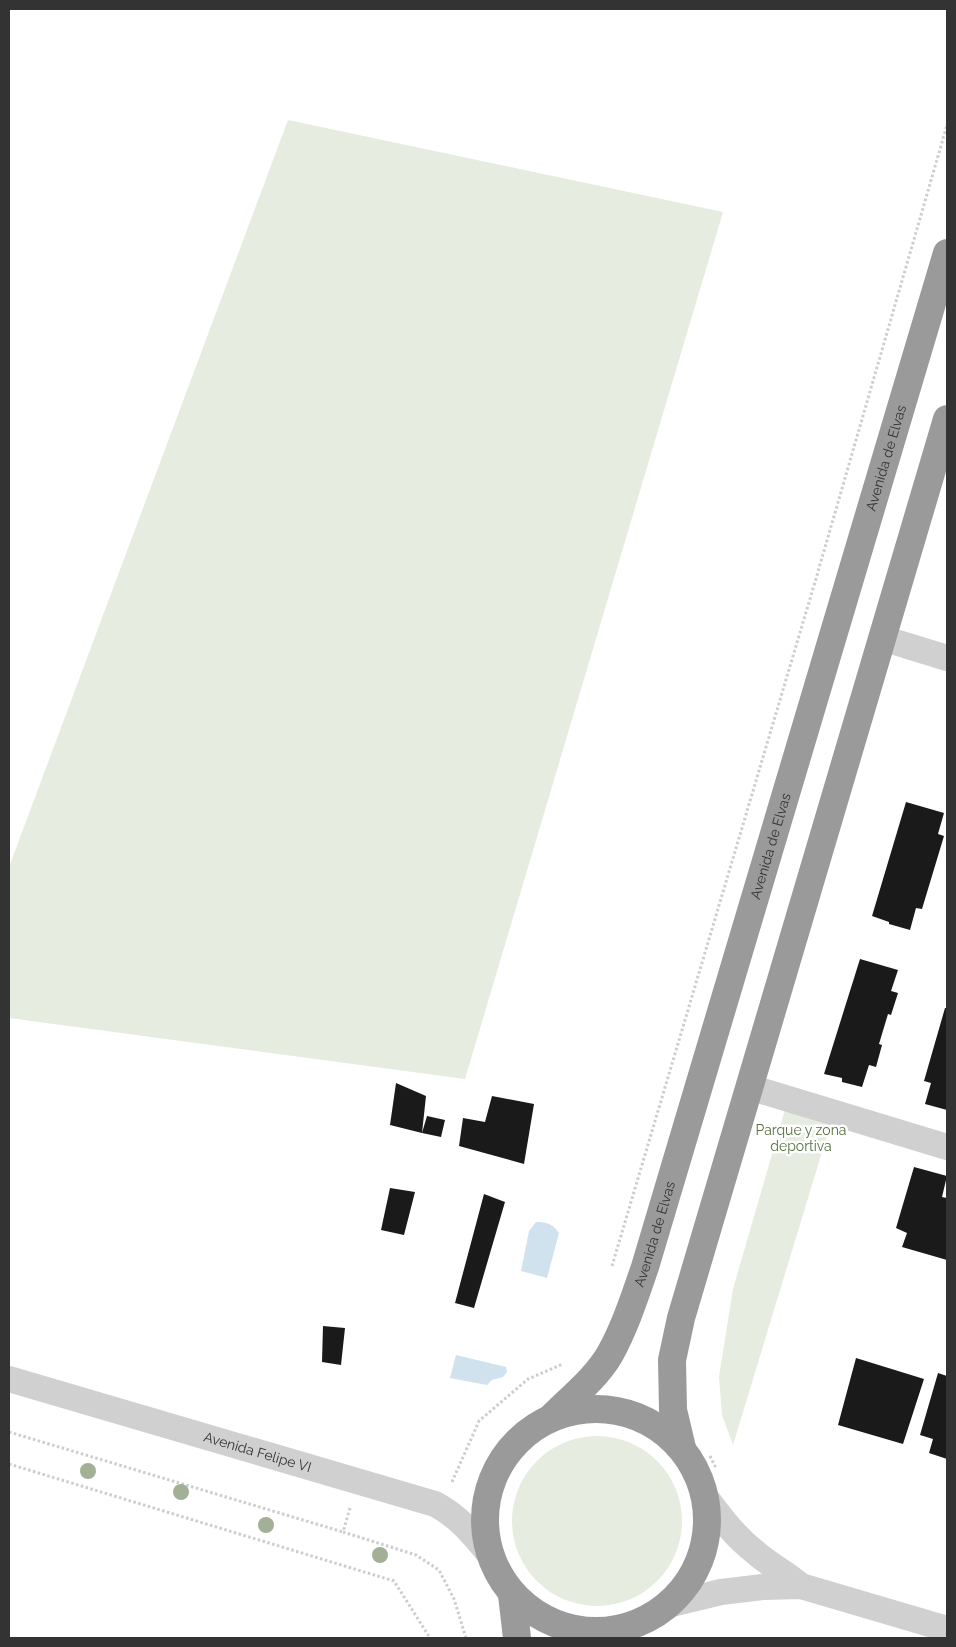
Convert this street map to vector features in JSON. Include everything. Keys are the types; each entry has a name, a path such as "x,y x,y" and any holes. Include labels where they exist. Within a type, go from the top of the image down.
{"highway":[{"name":"Avenida de Elvas","path":"552,1417 587,1383 610,1355 628,1316 645,1267 947,252"},
{"path":"682,1448 674,1410 672,1360 681,1318 947,419"},
{"path":"593,1408 621,1410 659,1428 682,1448 692,1462 700,1480 712,1485 703,1551 680,1593 654,1616 625,1633 597,1633 556,1625 534,1614 504,1586 489,1554 484,1518 491,1481 513,1444 552,1417 593,1408"},
{"path":"512,1595 517,1638"}],"street":[{"path":"882,638 947,658"},
{"path":"749,1087 947,1147"},
{"name":"Avenida Felipe VI","path":"9,1379 435,1504 448,1511 466,1527 489,1554"},
{"path":"712,1485 721,1518 754,1552 801,1586"},
{"path":"667,1605 721,1592 763,1587 801,1586 947,1629"}],"path":[{"path":"609,1275 809,601 947,125"},
{"path":"451,1484 479,1421 528,1379 566,1363"},
{"path":"9,1432 416,1555 439,1570 454,1599 466,1638"},
{"path":"709,1449 712,1485"},
{"path":"9,1464 394,1581 430,1638"},
{"path":"343,1532 357,1482"}],"green space":[{"path":"288,120 723,212 465,1079 9,1018 9,867"},
{"name":"Parque y zona deportiva","path":"786,1106 832,1119 733,1445 722,1415 719,1377 733,1289"},
{"path":"605,1436 630,1442 651,1455 663,1467 679,1496 682,1521 681,1538 676,1554 663,1575 651,1587 622,1603 589,1606 564,1600 543,1587 531,1575 515,1546 512,1513 518,1488 531,1467 543,1455 572,1439"}],"water":[{"path":"536,1222 549,1224 559,1233 547,1278 521,1271 529,1231"},
{"path":"456,1355 506,1367 507,1372 503,1377 492,1380 487,1385 450,1378"}],"building":[{"path":"906,802 944,813 938,834 944,836 922,909 916,908 910,930 889,924 889,922 872,916"},
{"path":"860,959 898,970 891,991 898,993 891,1015 888,1014 879,1044 882,1045 876,1067 869,1065 862,1087 842,1082 842,1078 824,1074"},
{"path":"945,1008 947,1008 947,1110 925,1104 931,1083 924,1081"},
{"path":"396,1083 426,1096 422,1133 390,1125"},
{"path":"492,1096 534,1104 524,1164 459,1146 463,1118 485,1122"},
{"path":"427,1116 445,1120 441,1137 422,1133"},
{"path":"914,1167 947,1176 942,1197 947,1198 947,1260 902,1247 907,1233 896,1228"},
{"path":"390,1188 415,1192 404,1235 381,1230"},
{"path":"484,1194 505,1202 474,1308 455,1303"},
{"path":"323,1326 345,1328 341,1365 322,1362"},
{"path":"856,1358 924,1379 903,1444 838,1425"},
{"path":"938,1373 947,1376 947,1459 929,1453 933,1439 920,1435"}]}
